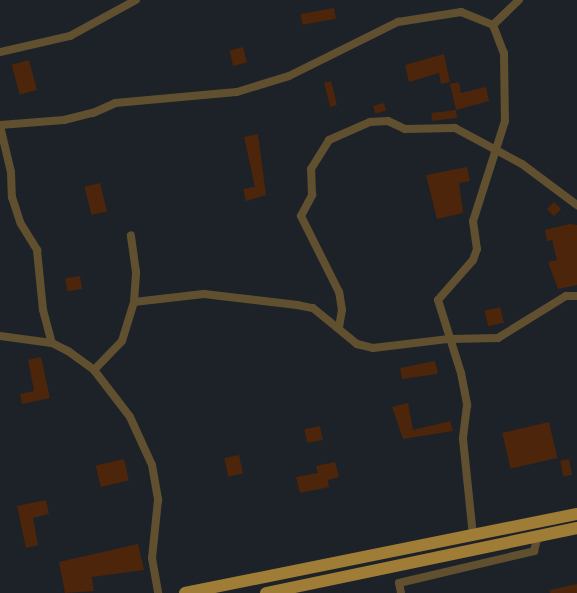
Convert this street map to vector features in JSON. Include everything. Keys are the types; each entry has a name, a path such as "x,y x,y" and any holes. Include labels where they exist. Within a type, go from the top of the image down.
{"main road":[{"path":"185,593 577,514"},
{"path":"266,593 577,528"}],"street":[{"path":"0,52 70,36 136,0"},
{"path":"493,25 519,0"},
{"path":"52,343 43,310 37,250 21,224 12,197 11,172 0,125 64,120 94,113 115,103 237,92 288,76 398,22 461,12 493,25 504,53 505,121 473,220 477,248 473,260 438,300 449,339 461,373 467,405 463,439 473,536"},
{"path":"339,327 342,310 339,292 300,216 312,195 311,169 329,140 370,122 388,120 405,129 455,128 495,149 577,205"},
{"path":"94,370 122,341 134,302 136,272 131,235"},
{"path":"134,302 204,294 238,296 313,308 339,327 357,344 373,348 449,339 498,338 566,296 577,296"},
{"path":"0,336 52,343 94,370 130,417 152,466 158,500 152,558 158,593"},
{"path":"401,593 399,583 534,551 538,536"}],"building":[{"path":"334,8 336,19 302,25 301,14"},
{"path":"243,47 247,63 233,66 229,50"},
{"path":"444,54 450,82 441,84 439,73 409,82 405,65"},
{"path":"29,60 37,90 20,95 12,65"},
{"path":"331,81 337,105 330,107 324,83"},
{"path":"459,82 461,93 486,87 489,101 456,110 450,84"},
{"path":"384,103 386,111 375,113 373,106"},
{"path":"456,110 457,118 432,121 431,113"},
{"path":"258,134 266,195 246,201 243,189 255,187 244,137"},
{"path":"467,167 470,181 459,183 463,213 437,219 426,175"},
{"path":"100,183 107,211 91,215 84,187"},
{"path":"554,202 561,209 554,216 547,209"},
{"path":"570,224 577,225 577,285 558,289 548,262 557,260 552,240 547,241 545,230"},
{"path":"80,276 82,289 67,291 65,278"},
{"path":"500,307 504,323 488,326 484,311"},
{"path":"41,357 50,398 22,404 20,394 34,391 28,360"},
{"path":"435,361 438,374 402,379 400,368"},
{"path":"408,403 413,430 450,421 453,431 403,439 392,407"},
{"path":"549,422 557,458 511,469 502,433"},
{"path":"320,426 323,440 307,443 304,429"},
{"path":"239,455 243,474 228,477 224,458"},
{"path":"124,459 129,480 101,487 96,466"},
{"path":"569,459 572,475 563,476 560,461"},
{"path":"335,462 339,477 328,480 329,487 300,493 296,477 318,473 316,466"},
{"path":"46,500 49,514 33,518 38,545 26,548 17,506"},
{"path":"138,544 144,570 92,577 94,591 65,593 59,562"},
{"path":"577,584 577,593 550,593 550,590"}]}
